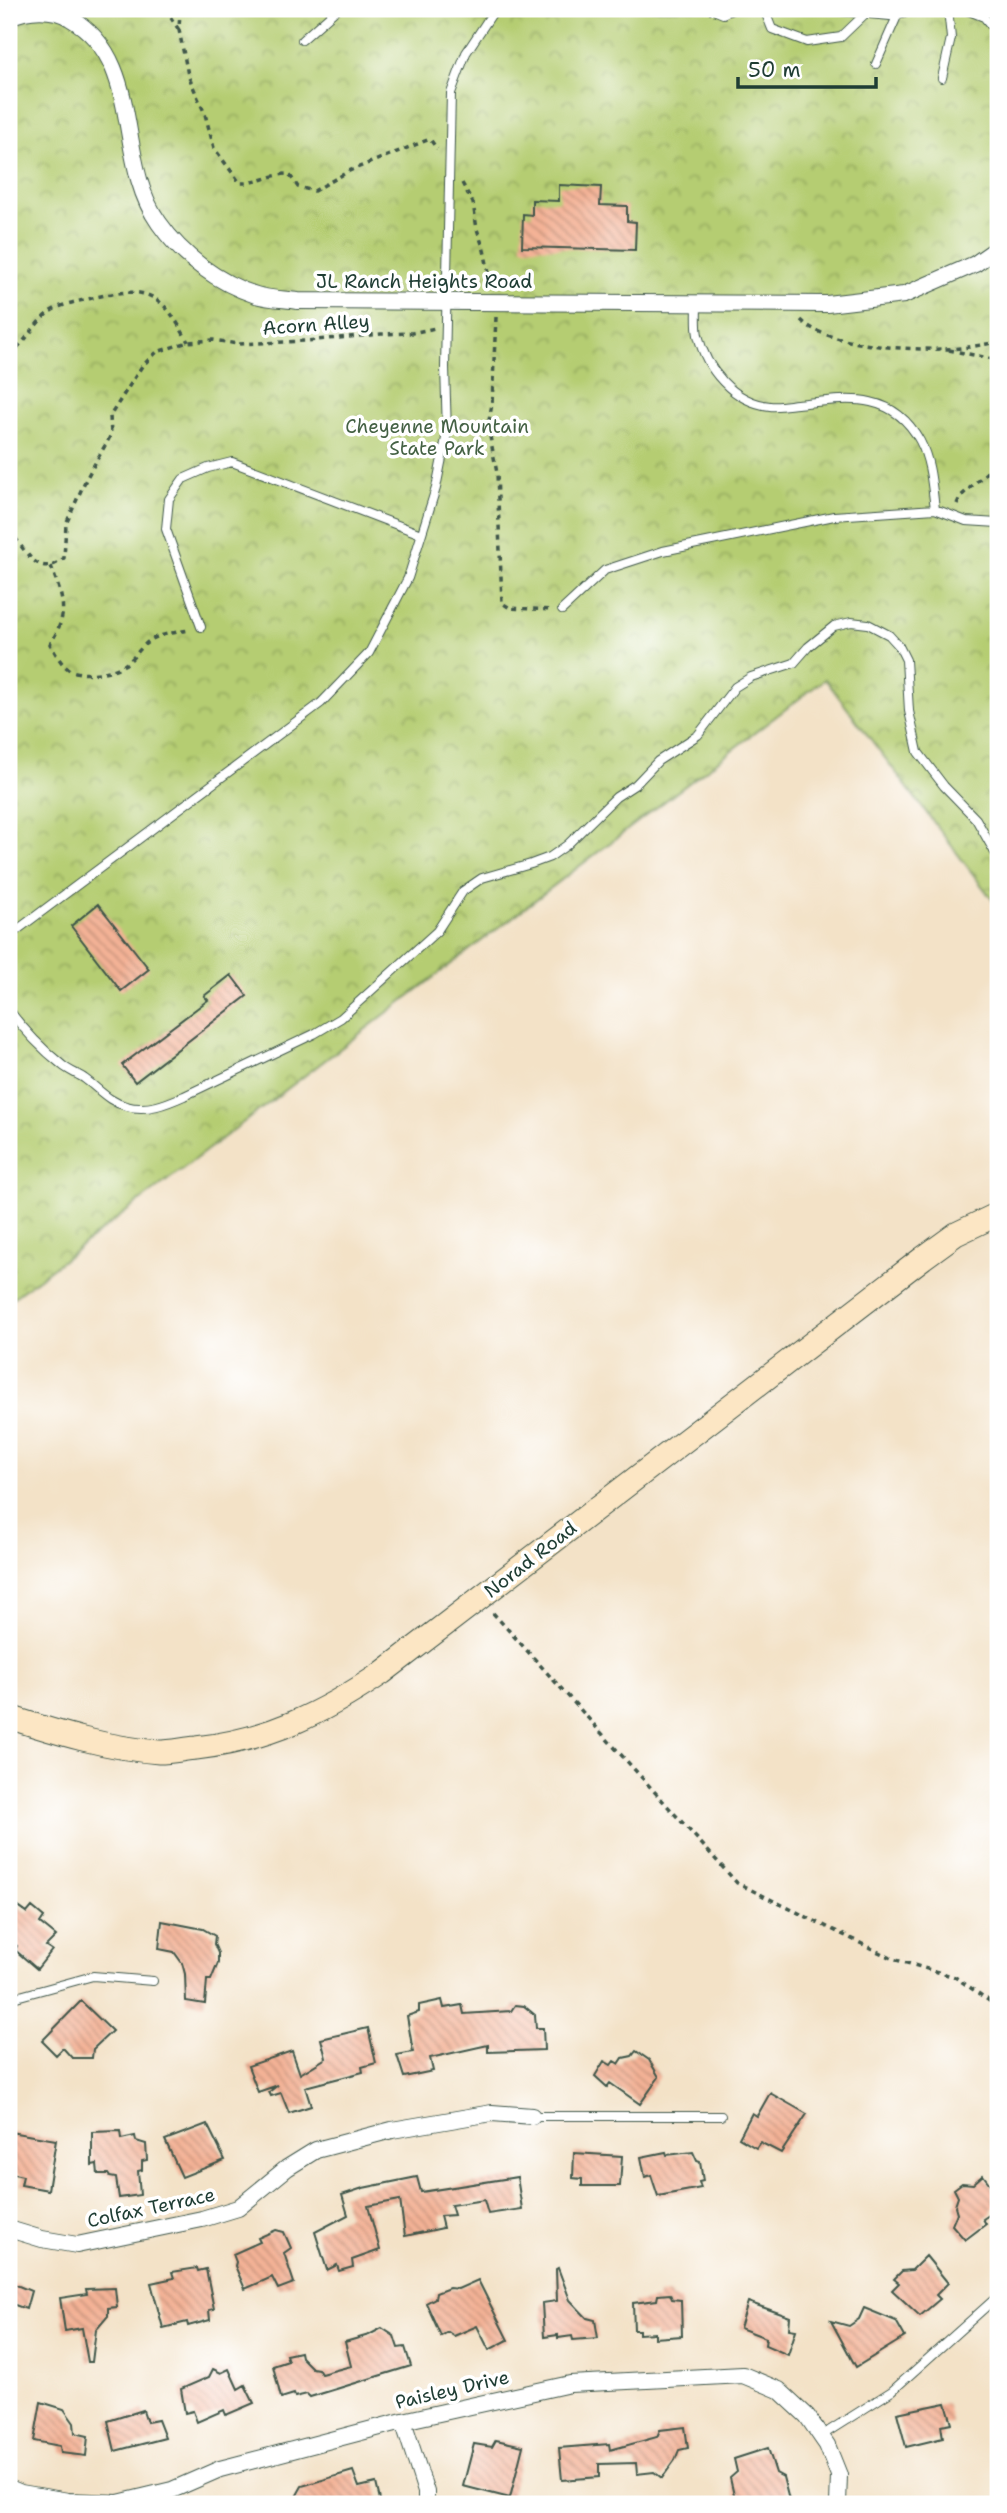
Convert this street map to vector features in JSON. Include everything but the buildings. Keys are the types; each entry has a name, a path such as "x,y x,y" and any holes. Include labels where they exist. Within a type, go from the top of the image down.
{"street":[{"name":"JL Ranch Heights Road","path":"9,17 23,11 62,13 86,29 101,44 108,53 119,82 130,141 146,199 158,222 178,246 220,280 257,295 298,301 827,304 904,295 975,264 998,248"},
{"name":"Norad Road","path":"9,1717 99,1744 161,1752 215,1746 264,1736 309,1717 350,1695 382,1673 922,1258 956,1234 998,1214"},
{"name":"Colfax Terrace","path":"9,2229 42,2239 77,2245 202,2219 238,2208 287,2168 316,2150 392,2130 492,2113 532,2116"},
{"name":"Paisley Drive","path":"9,2488 21,2493 68,2501 118,2503 172,2490 220,2469 404,2421 570,2384 743,2375 779,2390 807,2416 827,2445 839,2474 838,2504"},
{"path":"404,2421 426,2492 426,2504"}],"lane":[{"path":"302,40 337,9"},
{"path":"9,936 321,703 369,653 408,578 436,488 447,433 451,93 466,53 495,9"},
{"path":"711,9 723,14 733,9"},
{"path":"764,9 772,29 807,42 841,37 865,14"},
{"path":"820,9 890,16 919,9"},
{"path":"942,78 951,38 948,9"},
{"path":"964,9 984,17 998,34"},
{"path":"876,64 898,14"},
{"path":"697,303 698,333 705,355 717,376 751,401 771,406 850,399 870,400 908,424 920,441 929,466 935,509"},
{"path":"201,627 166,529 169,499 183,479 208,468 232,462 421,534"},
{"path":"562,610 605,570 663,551 834,516 935,509 966,521 998,523"},
{"path":"9,1010 35,1041 63,1067 85,1079 105,1097 125,1106 145,1109 164,1105 184,1096 314,1034 341,1018 437,931 463,891 482,878 540,860 567,845 659,761 698,735 736,687 751,677 794,663 808,647 834,626 851,622 868,624 889,635 899,646 906,660 909,711 918,752 944,786 976,819 998,858"},
{"path":"9,1999 93,1976 153,1981"},
{"path":"532,2116 721,2116"},
{"path":"821,2436 892,2391 998,2296"}],"path":[{"path":"165,9 178,30"},
{"path":"9,354 22,345 47,313 65,305 130,291 147,294 164,305 176,319 188,342"},
{"path":"784,304 807,326 832,337 867,345 944,349 998,360"},
{"path":"484,320 495,318"},
{"name":"Acorn Alley","path":"53,566 64,558 66,524 86,479 111,435 110,416 142,366 157,352 188,342 212,340 238,344 306,341 447,328"},
{"path":"944,349 998,342"},
{"path":"952,516 960,497 998,462"},
{"path":"9,530 35,562 53,566 64,611 60,629 50,644 70,670 104,672 125,665 147,642 156,637 201,627"},
{"path":"480,1598 737,1883 893,1959 955,1977 998,2007"}],"green space":[{"name":"Cheyenne Mountain State Park","path":"9,9 998,9 998,907 825,679 9,1301"}]}
